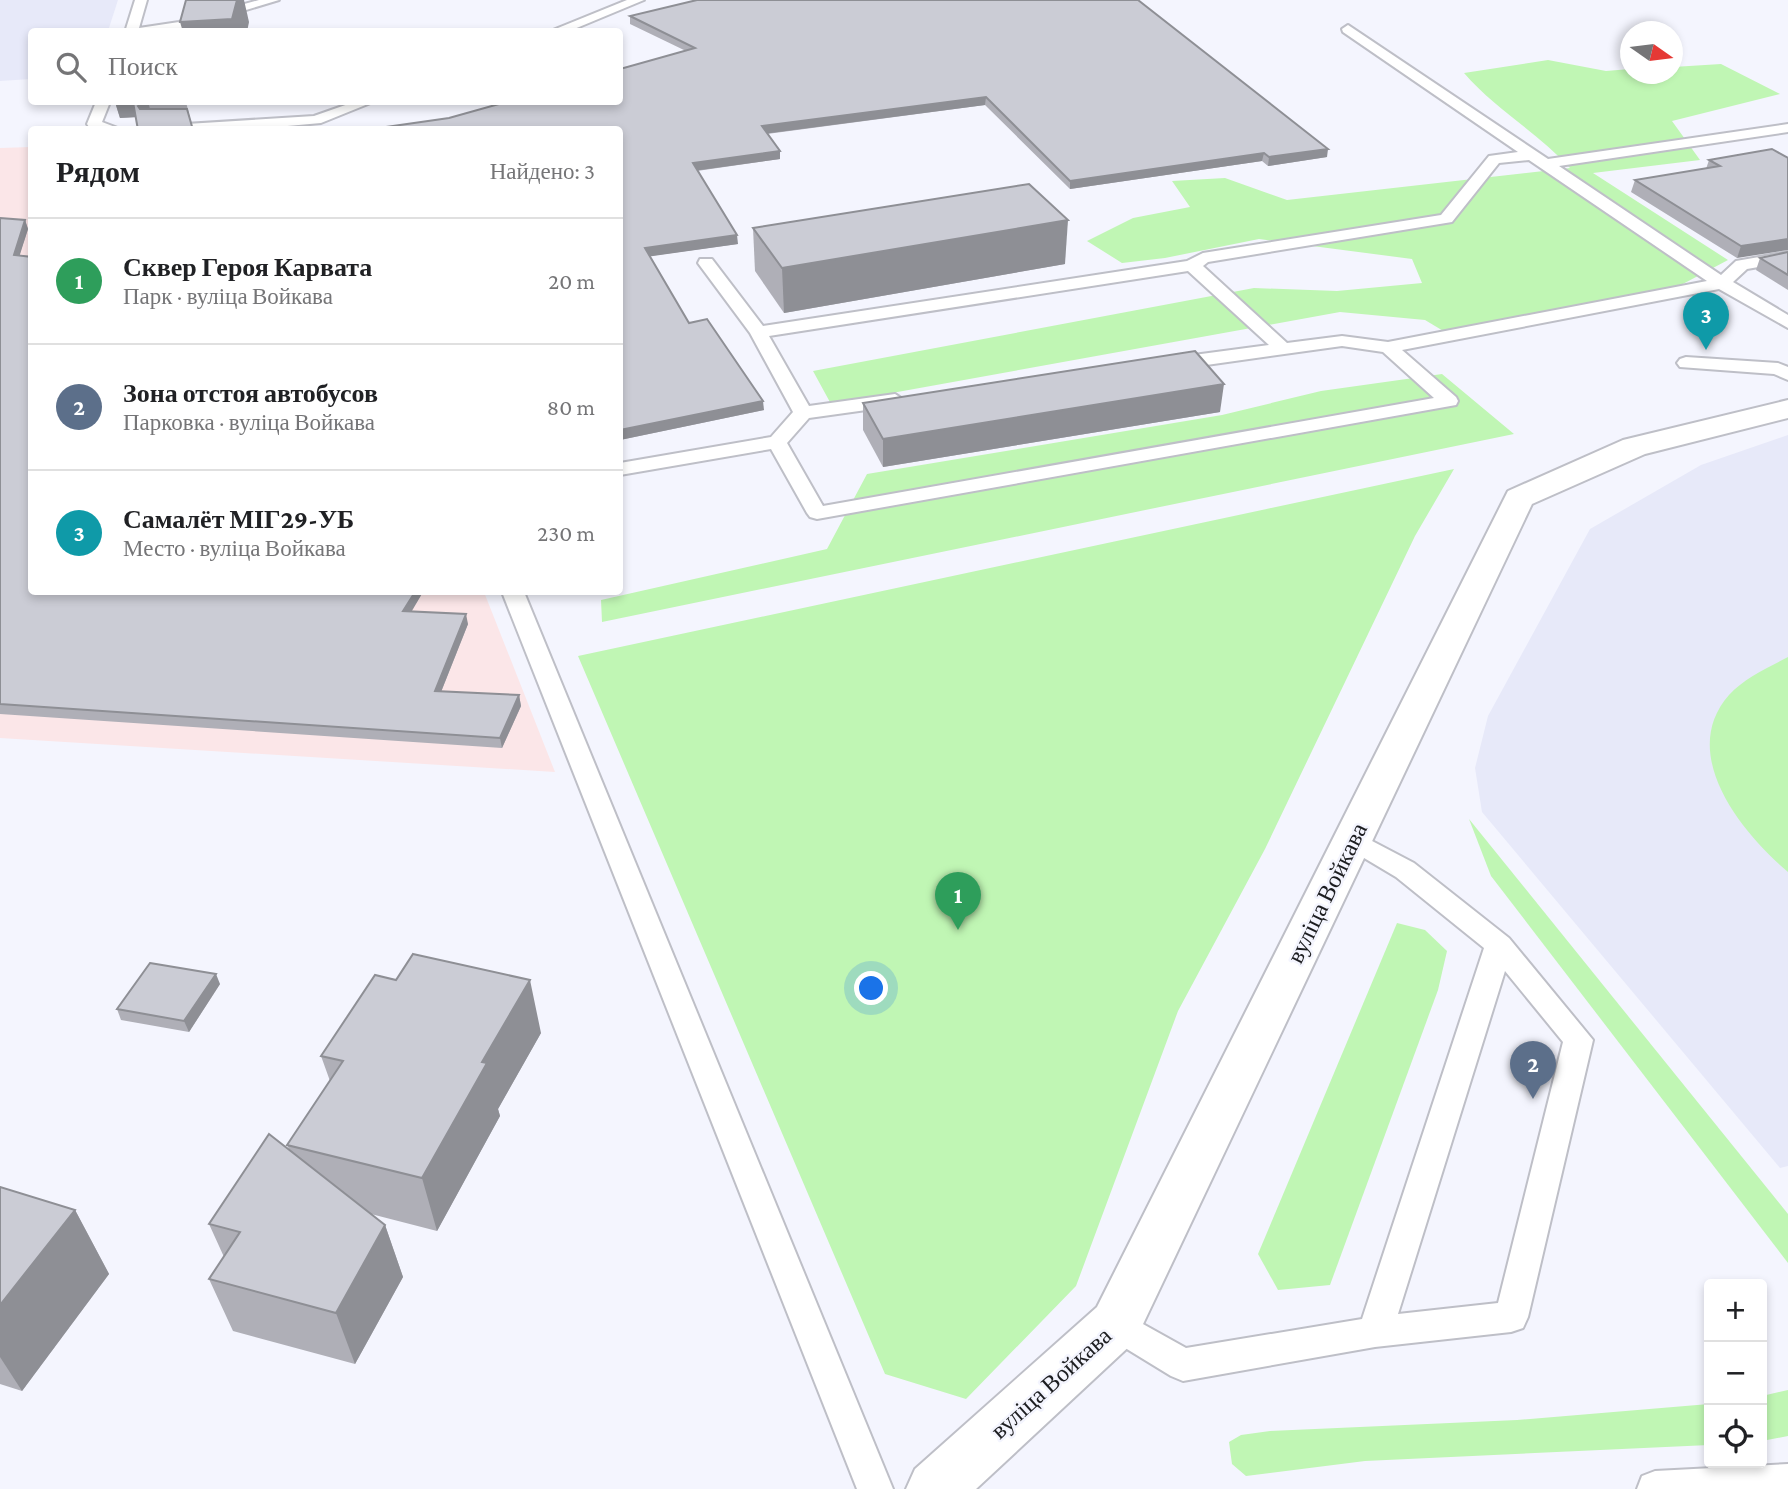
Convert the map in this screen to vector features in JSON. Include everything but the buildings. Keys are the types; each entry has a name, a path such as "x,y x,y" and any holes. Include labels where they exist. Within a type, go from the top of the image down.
{"main road":[{"name":"вуліца Войкава","path":"935,1489 1116,1324 1519,498 1634,447 1788,409"}],"lane":[{"path":"132,28 141,0"},
{"path":"165,28 273,0"},
{"path":"564,28 638,0"},
{"path":"1348,29 1722,283 1788,323"},
{"path":"101,126 94,124 102,105"},
{"path":"266,126 316,120 358,105"},
{"path":"758,332 1192,265 1203,258 1446,219 1494,159 1538,160 1788,128"},
{"path":"1160,365 1342,341 1388,347 1722,283 1742,265 1788,257"},
{"path":"705,263 758,332 803,413"},
{"path":"1192,265 1283,349"},
{"path":"777,442 817,513 1449,401 1388,347"},
{"path":"1686,363 1778,369 1788,373"},
{"path":"623,468 777,442 803,413 913,398"},
{"path":"514,595 875,1489"},
{"path":"1116,1324 1183,1364 1375,1332 1511,1317 1578,1040 1499,945 1405,870 1353,840"},
{"path":"1375,1332 1499,945"},
{"path":"1656,1489 1788,1482"}],"shaded area":[{"path":"0,0 118,0 109,28 28,28 28,79 0,81"},
{"path":"28,147 28,595 485,595 555,772 0,738 0,148"},
{"path":"1788,435 1788,1166 1780,1168 1482,812 1475,768 1488,716 1590,529 1701,465"}],"green space":[{"path":"1548,60 1606,71 1620,70 1620,84 1683,84 1683,66 1721,64 1780,94 1672,121 1700,160 1593,173 1728,260 1664,294 1450,335 1425,320 1340,312 831,404 813,371 1254,288 1337,291 1422,283 1412,259 1259,239 1165,258 1122,263 1087,241 1133,218 1190,207 1172,181 1225,178 1287,200 1570,168 1464,73"},
{"path":"1442,374 1514,434 602,622 601,600 827,549 867,474 1222,415 1321,391"},
{"path":"1454,469 1415,536 1265,849 1178,1011 1076,1286 966,1399 885,1374 578,656"},
{"path":"1788,657 1788,872 1770,856 1735,814 1713,767 1710,742 1715,718 1729,695 1749,678"},
{"path":"1469,819 1788,1214 1788,1263 1491,876"},
{"path":"1397,923 1425,930 1447,951 1438,990 1330,1285 1278,1290 1258,1254"},
{"path":"1788,1390 1788,1436 1767,1440 1767,1395"},
{"path":"1704,1404 1704,1445 1365,1461 1246,1476 1232,1464 1229,1442 1241,1435 1270,1431 1517,1420"}],"place":[{"name":"Самалёт МІГ29-УБ","path":"1706,350"},
{"name":"Сквер Героя Карвата","path":"958,930"},
{"name":"Зона отстоя автобусов","path":"1533,1099"}]}
